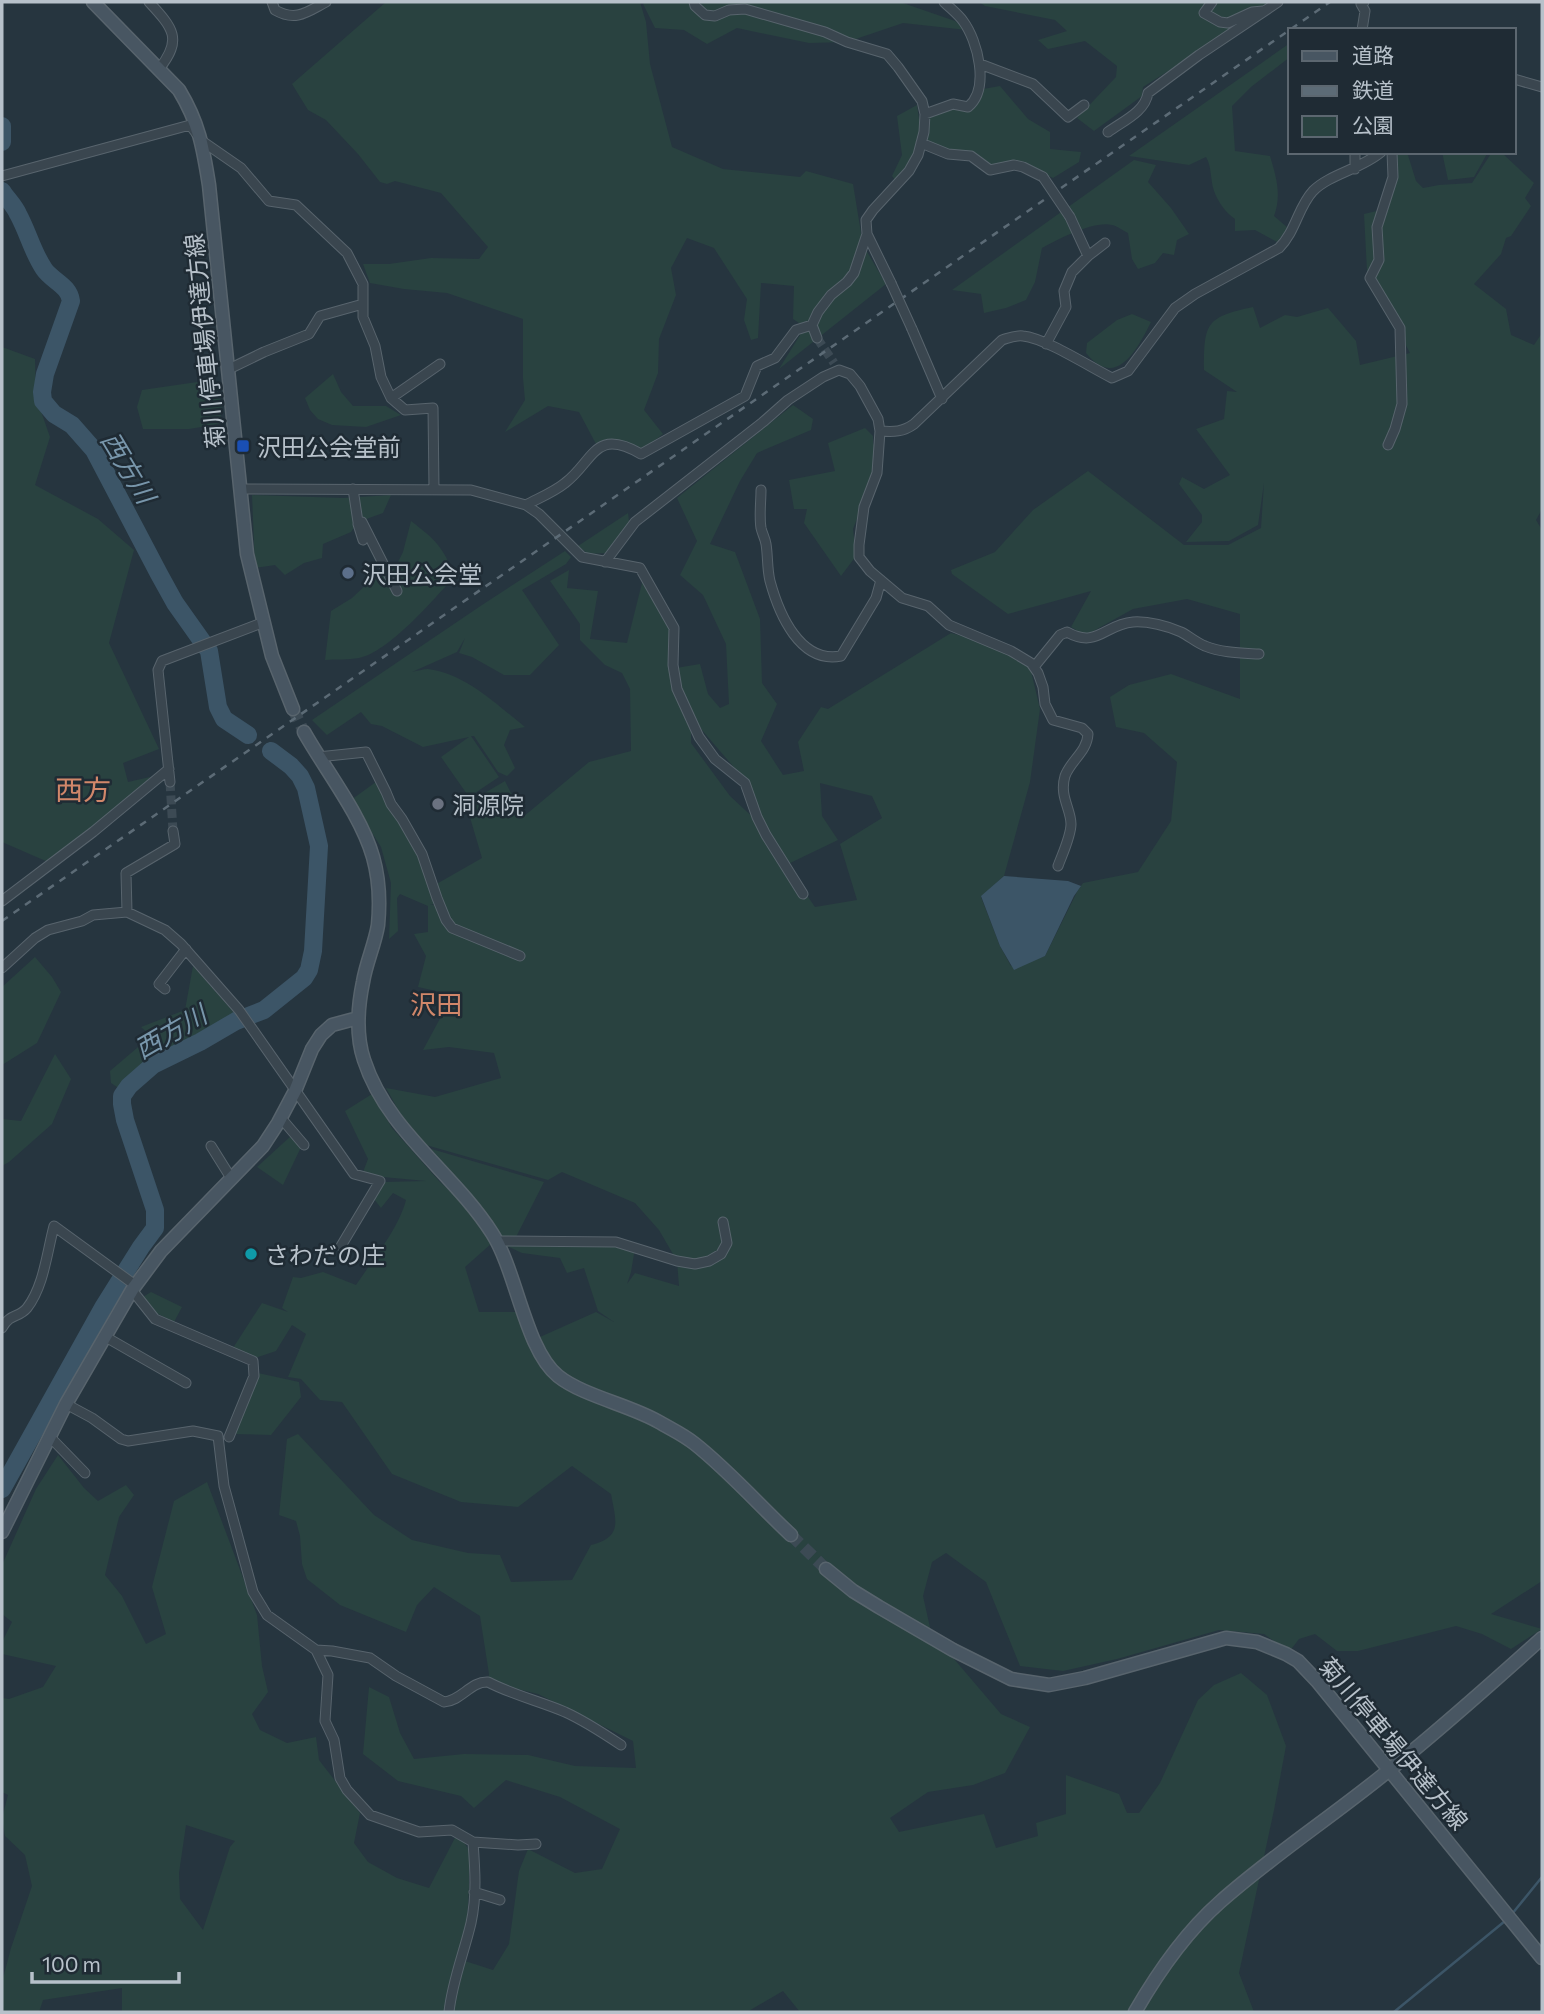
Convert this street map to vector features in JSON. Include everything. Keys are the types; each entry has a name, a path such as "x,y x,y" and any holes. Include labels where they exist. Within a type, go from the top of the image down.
{"main road":[{"name":"菊川停車場伊達方線","path":"93,2 179,90 189,106 202,141 209,185 247,554 272,656 293,709"},
{"path":"304,732 364,832 374,859 378,890 377,927 363,981 358,1018 362,1057 388,1111 476,1212 496,1241 533,1337 545,1362 558,1376 579,1388 655,1420 694,1443 791,1535"},
{"path":"2,1532 66,1404 134,1287 161,1251 263,1146 281,1118 321,1035 332,1025 358,1018"},
{"name":"菊川停車場伊達方線","path":"826,1569 853,1591 953,1650 1011,1679 1030,1683 1049,1685 1085,1678 1226,1638 1257,1642 1286,1654 1309,1671 1542,1958"},
{"path":"1135,2012 1174,1952 1218,1904 1307,1832 1390,1770 1537,1650 1542,1638"}],"street":[{"path":"149,2 163,16 171,29 173,40 170,55 159,69"},
{"path":"272,2 275,10 286,16 302,15 326,2"},
{"path":"694,2 705,15 715,16 729,10 745,9 825,32 887,54 922,101 925,114 918,155 909,172 866,220 867,234 942,399"},
{"path":"925,114 953,104 968,107 975,102 978,93 980,64 970,33 962,19 944,2"},
{"path":"1212,2 1204,13 1220,22 1228,23 1252,12 1265,11"},
{"path":"1108,132 1138,110 1146,102 1149,93 1199,55 1278,2"},
{"path":"1362,28 1364,2"},
{"path":"980,64 1033,84 1068,117 1084,105"},
{"path":"1516,80 1542,88"},
{"path":"2,176 190,125 202,141 241,169 270,201 296,205 347,253 363,284 363,317 375,346 381,377 391,398 405,410 433,408 433,489"},
{"path":"921,143 948,154 971,156 990,170 1014,165 1043,177 1070,217 1088,256"},
{"path":"1355,154 1355,169"},
{"path":"880,431 905,430 942,399 1002,341 1014,336 1025,336 1046,344 1112,378 1128,371 1175,308 1195,294 1279,248 1289,238 1316,188 1355,169 1378,154"},
{"path":"1388,445 1402,404 1400,328 1370,278 1379,260 1377,227 1393,177 1392,154"},
{"path":"817,338 812,325 818,312 854,273 867,234"},
{"path":"1046,344 1066,307 1064,291 1072,272 1105,243"},
{"path":"229,369 309,334 320,316 363,304"},
{"path":"526,505 566,483 595,449 612,444 626,446 641,454 745,396 757,366 775,358 796,330 812,325"},
{"path":"391,398 440,364"},
{"path":"605,562 635,522 764,422 788,400 837,366 850,374 860,386 878,419 880,431 877,473 864,507 859,557 870,571 902,598 928,606 949,625 1011,651 1031,663 1043,687 1045,704 1053,720 1082,728 1088,734 1084,749 1065,776 1063,788 1071,824 1058,866"},
{"path":"240,489 471,490 526,505 539,514 582,557 640,568 674,628 673,664 677,689 699,737 715,759 745,783 766,835 803,894"},
{"path":"353,489 364,524 397,591"},
{"path":"761,490 761,527 770,579 779,607 793,633 806,648 831,658 841,656 876,598 881,580"},
{"path":"363,540 364,524"},
{"path":"170,782 158,670 162,661 264,622"},
{"path":"1034,667 1060,635 1067,632 1079,639 1091,638 1131,622 1147,622 1170,628 1205,646 1227,652 1259,654"},
{"path":"318,757 366,752 391,804 422,854 436,898 452,928 520,956"},
{"path":"2,901 93,832 169,769"},
{"path":"127,912 126,873 175,844 173,831"},
{"path":"2,968 35,938 48,930 82,921 93,915 127,912 165,930 186,949 239,1010 354,1174 380,1181 341,1246"},
{"path":"165,989 159,984 186,949"},
{"path":"281,1118 304,1145"},
{"path":"211,1146 231,1178"},
{"path":"496,1241 616,1242 695,1264 709,1261 721,1254 727,1243 723,1222"},
{"path":"2,1328 14,1315 24,1312 30,1303 40,1283 54,1226 134,1287 155,1319 253,1361 254,1376 229,1437"},
{"path":"104,1336 187,1383"},
{"path":"66,1404 128,1441 193,1431 218,1436 224,1486 253,1592 267,1615 316,1650 328,1675 326,1721 334,1740 340,1778 346,1790 370,1815 419,1832 452,1830 473,1842 536,1844"},
{"path":"50,1437 85,1473"},
{"path":"316,1650 370,1658 396,1676 444,1702 451,1701 480,1682 488,1682 561,1710 590,1724 621,1745"},
{"path":"449,2012 459,1961 471,1922 474,1892 473,1842"},
{"path":"474,1892 500,1900"}],"green space":[{"path":"386,2 640,2 646,22 650,64 672,147 723,169 800,177 806,171 853,184 863,245 886,284 779,369 805,327 793,319 794,286 761,283 758,338 751,340 744,320 747,299 714,248 687,238 671,268 676,295 659,339 658,373 644,410 663,434 642,450 619,441 596,444 579,412 548,406 505,432 525,400 523,319 447,293 370,283 363,264 389,264 431,258 479,259 488,247 441,193 395,181 387,184 380,182 326,120 308,110 292,84"},
{"path":"900,2 955,21 967,30 903,23 847,42 809,43 737,28 707,44 684,30 655,28 643,4"},
{"path":"979,2 1271,2 1143,87 1142,96 1094,131 1077,118 1116,77 1117,66 1085,41 1048,49 1038,40 1067,31 1055,20 985,6"},
{"path":"1288,44 1288,59 1251,87 1232,106 1235,151 1270,156 1278,193 1274,216 1288,228 1277,242 1255,230 1235,231 1235,219 1222,206 1214,191 1206,157 1189,165 1129,156"},
{"path":"1000,86 1028,119 1050,132 1050,149 1081,152 1079,162 1053,178 1018,163 992,165 972,151 953,152 920,138 907,169 896,181 892,176 902,155 897,116 917,105 919,119 952,106 973,109 983,89"},
{"path":"1395,154 1408,154 1416,181 1423,188 1472,183 1491,154 1503,154 1534,183 1525,198 1531,206 1511,236 1506,238 1501,254 1474,284 1506,309 1511,335 1534,345 1542,333 1542,509 1536,520 1542,530 1542,1581 1491,1614 1542,1629 1511,1649 1482,1634 1456,1626 1358,1651 1337,1651 1315,1634 1299,1639 1289,1652 1264,1634 1219,1630 1117,1659 1063,1671 1020,1666 986,1582 946,1553 932,1562 923,1596 931,1632 1001,1714 1030,1727 1005,1773 973,1785 928,1792 890,1818 899,1832 984,1814 996,1848 1038,1836 1036,1823 1066,1814 1066,1775 1119,1794 1127,1813 1139,1813 1160,1783 1198,1700 1214,1685 1241,1673 1267,1695 1286,1746 1239,1973 1254,2012 800,2012 783,1991 747,2012 122,2012 122,1988 43,2000 39,2012 4,2012 2,1982 32,1886 25,1855 5,1836 2,1818 8,1795 2,1792 2,1698 9,1699 43,1687 56,1666 2,1654 2,1642 12,1622 2,1614 2,1565 36,1489 58,1455 98,1501 126,1485 134,1495 119,1517 105,1575 122,1596 146,1644 166,1634 152,1587 174,1501 207,1482 257,1615 262,1666 268,1692 252,1714 260,1730 287,1743 316,1737 319,1760 360,1813 354,1843 368,1862 397,1878 429,1888 456,1836 461,1838 469,1850 465,1961 493,1970 509,1944 519,1871 528,1849 575,1873 602,1869 620,1829 560,1797 506,1780 474,1808 461,1796 398,1781 363,1754 369,1687 389,1697 400,1733 414,1759 464,1754 528,1755 575,1766 636,1768 633,1741 538,1694 488,1682 480,1616 434,1587 417,1605 406,1632 340,1605 307,1579 302,1564 296,1521 279,1515 287,1439 298,1434 374,1515 412,1540 468,1553 500,1555 511,1582 572,1580 591,1545 601,1542 613,1532 615,1520 611,1494 572,1466 518,1507 461,1502 392,1474 342,1402 320,1400 301,1379 288,1377 306,1334 292,1325 276,1351 255,1358 233,1348 262,1303 288,1312 282,1308 293,1277 301,1278 323,1272 356,1285 391,1233 406,1200 393,1193 381,1208 374,1199 384,1182 426,1181 383,1177 363,1172 368,1159 345,1111 372,1094 392,1128 439,1181 461,1201 492,1243 465,1267 479,1312 517,1312 531,1341 596,1312 614,1322 598,1311 584,1268 567,1273 560,1258 522,1253 507,1246 590,1242 635,1248 627,1284 635,1273 679,1286 677,1261 659,1230 635,1203 562,1172 548,1180 426,1145 400,1113 386,1088 435,1097 501,1078 494,1053 449,1047 423,1050 443,1013 445,993 418,987 426,956 414,934 428,932 428,906 400,894 397,898 398,931 389,939 391,883 381,847 351,800 380,779 423,856 438,903 430,905 439,905 433,886 482,858 466,804 505,781 523,817 589,762 631,751 630,689 622,673 605,665 580,640 580,624 550,581 569,570 567,588 598,591 590,639 627,643 643,579 671,630 669,665 691,724 691,743 730,796 758,822 750,786 695,722 679,687 676,668 700,664 708,694 720,708 729,704 726,644 703,595 680,575 697,541 677,498 793,405 813,419 811,430 757,453 740,481 710,544 735,552 760,619 762,683 777,704 761,741 783,775 804,771 798,742 821,707 828,709 951,633 990,644 1030,667 1040,709 1030,782 1004,876 981,897 1000,946 1011,966 1045,956 1083,883 1138,872 1171,821 1177,762 1144,733 1116,727 1110,697 1129,685 1171,674 1240,699 1240,614 1187,599 1133,609 1088,634 1081,633 1071,627 1091,591 1008,614 952,574 951,570 995,552 1033,510 1088,471 1184,545 1228,545 1261,528 1264,483 1258,525 1229,541 1186,542 1202,522 1202,515 1179,484 1182,477 1204,489 1230,475 1196,429 1224,419 1227,391 1237,392 1204,370 1207,332 1217,319 1226,314 1253,307 1260,328 1285,315 1297,317 1328,308 1356,341 1360,365 1410,353 1367,271 1364,214 1381,210","holes":["820,783 872,796 882,818 840,844 857,900 815,907 786,865 838,840 822,816","186,1825 235,1841 230,1847 203,1930 180,1899 179,1873"]},
{"path":"1442,154 1487,154 1474,177 1448,180"},
{"path":"1134,160 1156,165 1148,182 1189,234 1177,240 1174,255 1163,253 1155,263 1138,269 1132,259 1128,233 1112,225 1096,225 1042,248 1035,282 1026,300 984,313 981,294 952,290"},
{"path":"1132,314 1151,322 1139,344 1124,362 1107,368 1086,353 1087,343 1117,320"},
{"path":"2,347 35,359 36,397 50,437 35,485 98,519 134,550 109,643 159,749 123,763 128,782 163,774 48,862 2,842"},
{"path":"333,374 341,392 353,406 386,406 401,415 366,427 332,425 318,419 305,398"},
{"path":"204,381 217,383 222,405 220,424 189,429 143,429 137,407 142,390"},
{"path":"865,428 873,436 873,443 878,450 872,480 853,529 856,556 841,576 804,523 807,509 794,509 789,480 835,471 828,443"},
{"path":"252,495 343,498 391,495 383,513 358,522 351,532 323,544 322,558 304,563 285,575 275,565 255,568"},
{"path":"628,513 629,521 607,553 588,554 578,546"},
{"path":"411,521 438,545 455,576 384,646 359,658 325,660 331,611 352,598 370,581 396,566 403,552"},
{"path":"565,551 571,557 566,564 522,590 559,645 530,675 504,675 472,657 459,653 465,638 457,652 412,672 428,669 468,683 525,727 510,730 504,745 515,768 507,776 498,772 474,736 471,736 499,777 469,797 441,757 469,737 423,747 382,726 371,724 361,712 327,735 312,720 482,605"},
{"path":"35,957 61,992 37,1043 2,1065 2,987"},
{"path":"193,966 236,1015 205,1036 151,1063 120,1089 111,1083 110,1071 151,1036 141,1027 185,1010"},
{"path":"55,1054 71,1079 52,1124 2,1166 2,1119 21,1121"},
{"path":"292,1135 302,1145 283,1185 257,1167"},
{"path":"428,1148 544,1182 516,1237 497,1237"},
{"path":"151,1292 182,1307 174,1322 152,1311 143,1297"},
{"path":"258,1373 299,1382 301,1397 271,1435 233,1434"}],"water":[{"path":"1004,876 1068,881 1081,886 1045,956 1014,970 1000,946 981,896"}],"waterway":[{"name":"西方川","path":"2,126 2,142"},
{"name":"西方川","path":"2,191 16,211 44,269 64,287 71,301 45,374 43,401 54,414 72,425 94,450 175,603 209,651 218,707 224,719 248,735"},
{"name":"西方川","path":"2,1489 104,1306 155,1228 155,1210 125,1120 122,1096 129,1086 153,1065 236,1021 264,1010 304,978 309,970 313,951 319,846 306,788 300,776 271,751"},
{"path":"1512,1914 1542,1877"},
{"path":"1394,2012 1505,1921"}],"tunnel":[{"path":"817,338 834,363"},
{"path":"293,709 304,732"},
{"path":"170,782 173,831"},
{"path":"791,1535 826,1569"}],"railway":[{"path":"1292,28 1330,2"},
{"path":"2,921 1288,31"}],"place":[{"name":"沢田公会堂前","path":"243,446"},
{"name":"沢田公会堂","path":"348,573"},
{"name":"洞源院","path":"438,804"},
{"name":"さわだの庄","path":"251,1254"}],"district":[{"name":"西方","path":"83,789"},
{"name":"沢田","path":"436,1003"}]}
